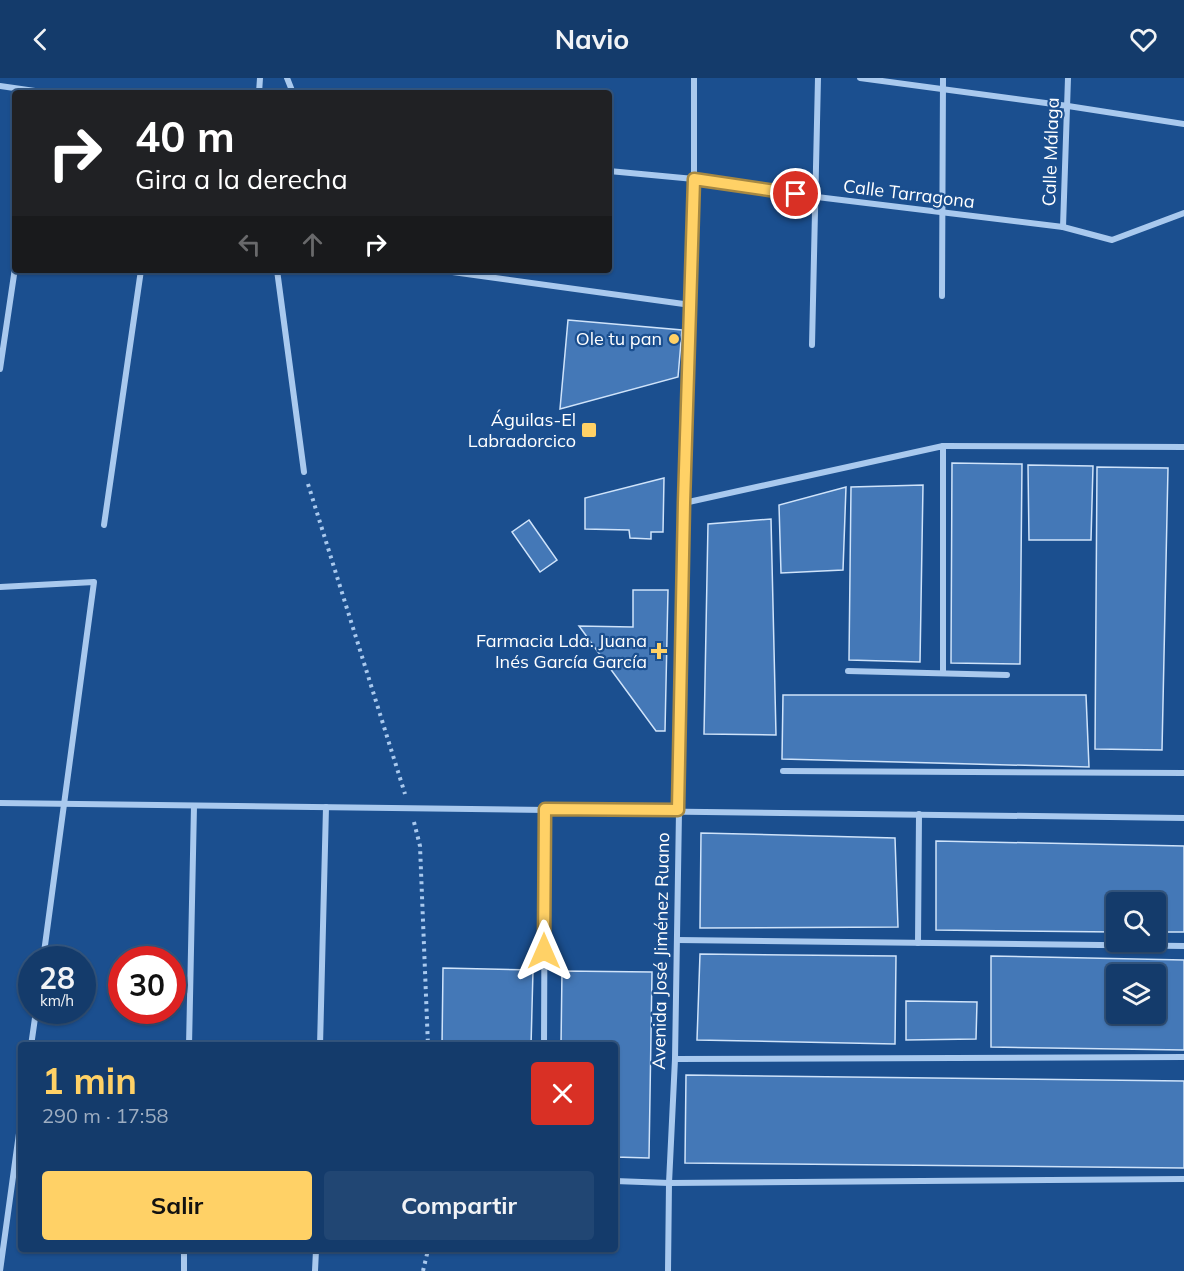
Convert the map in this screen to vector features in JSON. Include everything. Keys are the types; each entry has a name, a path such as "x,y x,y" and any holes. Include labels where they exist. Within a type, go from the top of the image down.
{"street":[{"name":"Avenida José Jiménez Ruano","path":"668,1271 669,1183 675,1059 684,503 694,179 694,78"},
{"path":"812,345 818,78"},
{"path":"860,78 1184,124"},
{"path":"942,296 943,78"},
{"name":"Calle Málaga","path":"1063,227 1068,78"},
{"path":"0,86 27,90"},
{"name":"Calle Tarragona","path":"612,171 694,179 817,197 1063,227 1112,240 1184,213"},
{"path":"0,369 14,273"},
{"path":"104,525 141,273"},
{"path":"277,273 304,472"},
{"path":"460,273 691,305"},
{"path":"684,503 943,446 1184,447"},
{"path":"943,446 943,672"},
{"path":"0,587 94,582 45,946"},
{"path":"848,671 1007,675"},
{"path":"783,771 1184,773"},
{"path":"0,803 1184,818"},
{"path":"189,1042 194,806"},
{"path":"320,1042 326,807"},
{"path":"544,1042 545,809"},
{"path":"918,943 919,814"},
{"path":"677,940 1184,946"},
{"path":"32,1042 34,1024"},
{"path":"675,1059 1184,1057"},
{"path":"0,1271 18,1141"},
{"path":"618,1181 669,1183 1184,1179"},
{"path":"184,1252 184,1271"},
{"path":"315,1271 316,1252"}],"path":[{"path":"304,472 420,846 428,1042"},
{"path":"423,1271 428,1252"}],"building":[{"path":"568,320 682,330 678,377 560,409"},
{"path":"952,463 1022,464 1020,664 951,663"},
{"path":"1028,465 1093,466 1091,540 1029,540"},
{"path":"1097,467 1168,468 1162,750 1095,749"},
{"path":"664,478 663,532 651,532 651,539 630,538 629,530 585,529 585,498"},
{"path":"923,485 920,662 849,660 851,487"},
{"path":"846,487 843,570 781,573 779,505"},
{"path":"771,519 776,735 704,734 708,524"},
{"path":"529,520 557,560 540,572 512,532"},
{"path":"633,590 668,590 665,731 656,731 579,626 633,627"},
{"path":"783,695 1086,695 1089,767 782,759"},
{"path":"701,833 895,838 898,927 700,928"},
{"path":"936,841 1184,846 1184,932 1166,932 1166,892 1106,892 1106,932 936,930"},
{"path":"700,954 896,956 895,1044 697,1040"},
{"path":"991,956 1184,960 1184,1050 991,1047"},
{"path":"443,968 533,970 531,1042 442,1042"},
{"path":"562,971 652,972 649,1158 618,1157 618,1042 561,1042"},
{"path":"906,1001 977,1002 976,1039 906,1040"},
{"path":"686,1075 1184,1081 1184,1168 685,1163"}],"place":[{"name":"Ole tu pan","path":"674,339"},
{"name":"Águilas-El Labradorcico","path":"589,430"},
{"name":"Farmacia Lda. Juana Inés García García","path":"659,651"}],"route":[{"path":"544,951 545,809 678,810 694,179 796,194"}]}
